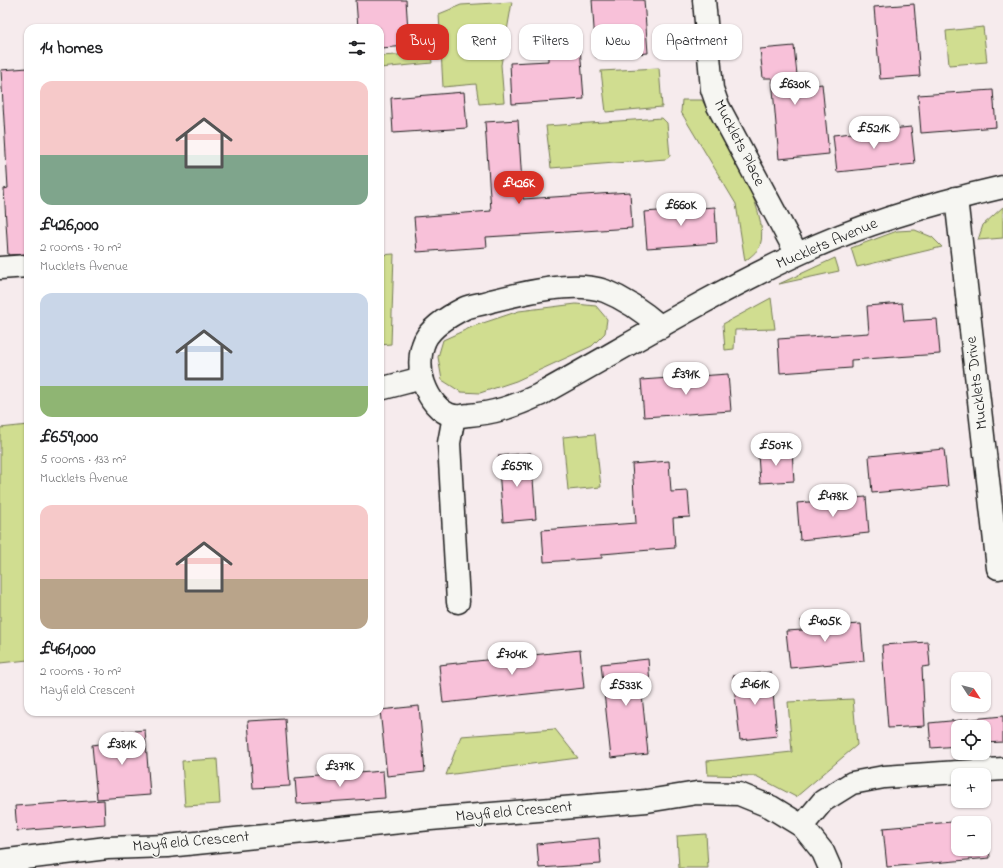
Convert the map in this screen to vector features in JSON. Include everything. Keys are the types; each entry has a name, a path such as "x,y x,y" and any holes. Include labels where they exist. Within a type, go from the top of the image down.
{"street":[{"name":"Mucklets Place","path":"704,0 712,89 718,106 797,254"},
{"name":"Mucklets Avenue","path":"454,416 489,413 512,408 539,395 745,281 797,254 885,220 956,198 1003,187"},
{"name":"Mucklets Drive","path":"956,198 1001,567"},
{"path":"0,268 24,266"},
{"path":"458,602 449,443 454,416 440,409 432,401 422,378 420,354 426,339 440,323 466,308 520,294 586,287 605,292 644,313 661,327"},
{"path":"384,388 422,378"},
{"path":"802,826 823,801 852,783 884,777 1003,769"},
{"name":"Mayfield Crescent","path":"0,860 107,848 172,845 430,819 647,801 697,793 739,794 771,807 802,826 823,852 830,868"}],"green space":[{"path":"512,2 508,24 457,24 457,60 502,60 504,102 479,104 476,84 443,87 442,60 449,60 449,24 440,24 439,14 461,5"},
{"path":"983,27 987,62 949,65 946,31"},
{"path":"396,55 396,60 432,60 432,63 384,68 384,56"},
{"path":"659,68 662,107 606,112 601,71"},
{"path":"682,100 702,100 731,150 751,193 762,231 760,246 745,261 736,204 681,112"},
{"path":"662,118 667,123 670,156 666,159 551,168 546,126"},
{"path":"1003,207 1003,238 978,240 983,225"},
{"path":"915,230 932,237 942,247 857,267 851,248 897,231"},
{"path":"394,254 391,344 384,345 384,255"},
{"path":"835,258 839,271 779,284"},
{"path":"771,298 775,329 735,330 734,349 725,350 723,324"},
{"path":"576,304 596,306 607,319 605,333 592,346 516,381 480,393 461,392 442,380 438,357 443,340 474,326 519,311"},
{"path":"24,425 24,660 0,663 0,428"},
{"path":"595,434 601,487 568,490 563,437"},
{"path":"853,699 857,745 796,797 756,776 708,775 707,761 792,752 788,702"},
{"path":"555,729 578,758 446,775 461,736"},
{"path":"217,759 220,804 185,806 182,761"},
{"path":"706,834 708,868 679,868 677,836"}],"building":[{"path":"356,0 406,0 408,24 396,24 396,47 384,48 384,24 358,24"},
{"path":"592,0 644,0 648,53 644,53 644,24 594,24"},
{"path":"914,4 920,76 880,79 874,7"},
{"path":"794,46 797,75 807,74 808,86 822,84 829,154 779,159 772,78 763,78 760,49"},
{"path":"581,60 584,99 512,104 510,63"},
{"path":"24,68 24,254 8,255 4,189 8,188 1,70"},
{"path":"993,90 996,127 921,133 918,95"},
{"path":"464,92 467,128 393,133 391,98"},
{"path":"518,120 523,199 630,192 632,228 486,237 487,247 417,252 414,217 491,211 485,122"},
{"path":"911,127 915,164 837,172 833,135"},
{"path":"715,207 717,243 647,248 644,212"},
{"path":"902,303 904,321 937,319 940,354 851,360 851,368 780,373 778,339 869,333 867,306"},
{"path":"728,374 731,411 644,417 641,380"},
{"path":"944,449 948,486 872,493 869,456"},
{"path":"792,451 794,481 760,483 758,454"},
{"path":"531,453 536,519 503,522 498,456"},
{"path":"669,461 671,492 688,491 690,517 673,518 675,548 602,554 602,558 544,562 542,530 636,523 632,464"},
{"path":"866,497 869,533 800,540 797,503"},
{"path":"843,616 844,625 861,624 864,661 790,668 786,631 803,630 801,620"},
{"path":"928,642 930,666 922,667 925,726 888,728 882,645"},
{"path":"580,650 584,688 443,703 439,665"},
{"path":"648,659 650,684 641,685 648,754 611,758 601,664"},
{"path":"771,672 777,736 740,740 733,676"},
{"path":"419,706 425,772 387,776 381,716 384,716 384,710"},
{"path":"1003,716 1003,742 991,743 991,720 961,720"},
{"path":"285,719 290,786 253,788 248,721"},
{"path":"951,721 951,747 931,748 929,723"},
{"path":"145,730 150,795 97,799 92,745 108,743 107,733"},
{"path":"383,771 385,798 297,804 295,778"},
{"path":"104,800 105,824 17,831 15,806"},
{"path":"951,822 951,856 990,856 990,858 887,867 883,828"},
{"path":"599,838 601,864 539,868 537,844"}]}
